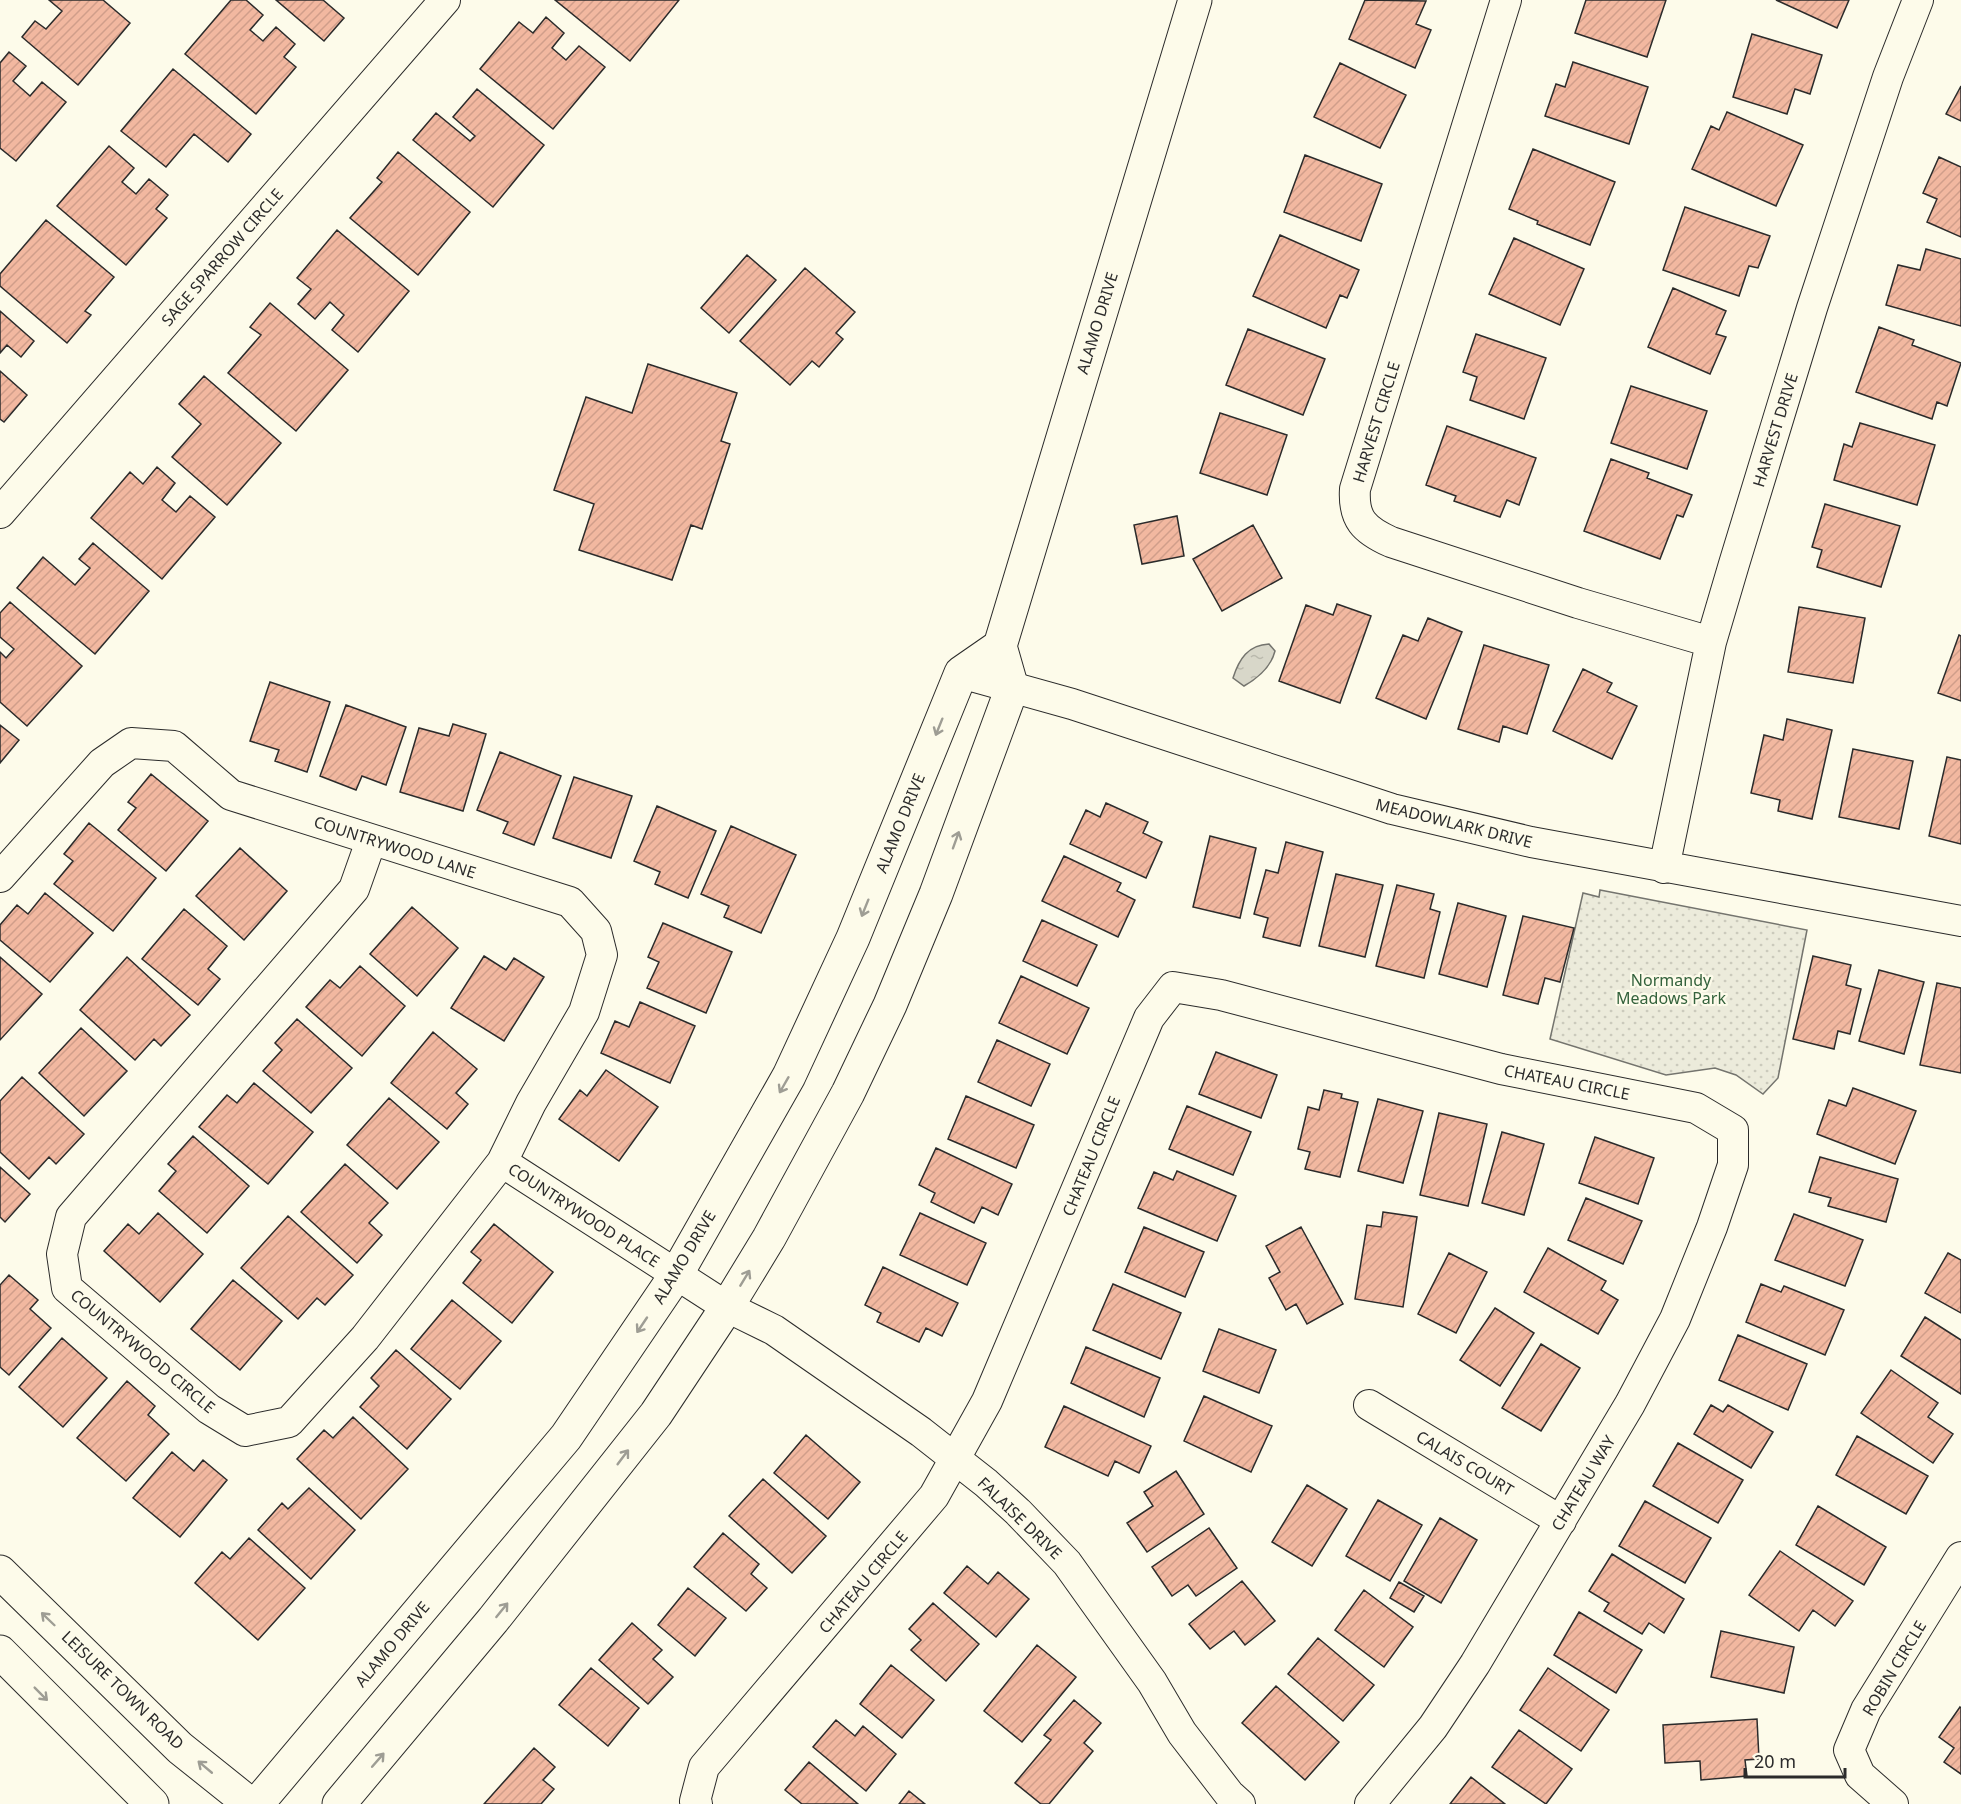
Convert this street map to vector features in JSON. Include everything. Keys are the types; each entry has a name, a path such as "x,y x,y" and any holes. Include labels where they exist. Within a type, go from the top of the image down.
{"main road":[{"name":"ALAMO DRIVE","path":"1000,646 1195,0"},
{"path":"339,1804 414,1718 582,1510 656,1414 727,1307 769,1238 848,1093 890,1005 936,894 1012,688 1000,646 961,673"},
{"name":"ALAMO DRIVE","path":"257,1804 566,1437 676,1275 789,1076 853,938 961,673"},
{"name":"LEISURE TOWN ROAD","path":"0,1572 180,1748 250,1804"},
{"path":"0,1652 152,1804"}],"street":[{"name":"SAGE SPARROW CIRCLE","path":"0,513 445,0"},
{"name":"HARVEST CIRCLE","path":"1506,0 1355,489 1354,504 1360,521 1371,534 1390,542 1578,603 1711,642"},
{"name":"HARVEST DRIVE","path":"1664,868 1711,642 1812,308 1888,77 1918,0"},
{"name":"MEADOWLARK DRIVE","path":"961,673 1072,704 1392,809 1531,842 1961,921"},
{"name":"COUNTRYWOOD LANE","path":"0,877 102,763 131,743 174,746 231,795 570,902 596,931 602,955 584,1012 531,1103 502,1162"},
{"name":"COUNTRYWOOD CIRCLE","path":"371,841 354,889 71,1217 62,1254 67,1288 218,1415 245,1431 289,1422 365,1338 502,1162"},
{"name":"CHATEAU CIRCLE","path":"697,1804 694,1801 704,1767 929,1504 956,1458 987,1401 1149,1018 1173,987 1221,995 1501,1069 1696,1108 1732,1130"},
{"name":"CHATEAU WAY","path":"1370,1804 1445,1709 1475,1664 1630,1404 1675,1320 1733,1165 1732,1130"},
{"name":"COUNTRYWOOD PLACE","path":"502,1162 727,1307"},
{"name":"FALAISE DRIVE","path":"727,1307 774,1330 956,1458 1018,1512 1066,1563 1152,1682 1182,1733 1229,1794 1240,1804"},
{"name":"CALAIS COURT","path":"1369,1405 1561,1521"},
{"name":"ROBIN CIRCLE","path":"1893,1804 1860,1775 1849,1749 1866,1710 1961,1557"}],"green space":[{"name":"Normandy Meadows Park","path":"1600,890 1807,930 1778,1078 1763,1094 1736,1075 1715,1068 1666,1075 1550,1039 1583,893 1599,897"}],"water":[{"path":"1269,644 1275,651 1267,667 1259,676 1244,686 1233,678 1245,654 1255,647"}],"building":[{"path":"49,0 103,0 130,23 78,85 22,37 35,21 46,29 62,11"},
{"path":"231,0 246,0 263,15 250,30 263,41 276,27 295,44 284,57 296,67 256,114 185,54"},
{"path":"276,0 323,0 344,18 324,41"},
{"path":"555,0 679,0 630,61"},
{"path":"1365,0 1426,1 1416,24 1431,30 1415,68 1349,39"},
{"path":"1586,0 1666,0 1647,57 1575,33"},
{"path":"1776,0 1849,0 1837,28"},
{"path":"546,17 564,33 552,48 566,60 579,46 605,67 553,129 480,69 519,22 533,33"},
{"path":"1752,34 1822,55 1810,94 1795,89 1787,114 1733,97"},
{"path":"9,52 26,66 13,81 30,96 42,82 66,102 16,161 0,148 0,63"},
{"path":"1573,62 1648,87 1629,144 1545,116 1556,84 1565,87"},
{"path":"1340,63 1406,95 1380,148 1314,117"},
{"path":"173,69 251,134 228,162 194,134 166,167 121,131"},
{"path":"1961,86 1961,121 1946,114"},
{"path":"477,89 544,145 493,207 413,140 436,113 470,141 475,136 453,117"},
{"path":"1727,112 1803,145 1776,206 1692,169 1711,126 1719,130"},
{"path":"109,146 134,168 122,182 136,194 149,179 168,195 156,209 167,218 126,265 57,206"},
{"path":"1533,149 1615,182 1590,245 1537,224 1538,221 1509,209"},
{"path":"398,152 470,212 418,275 350,218 382,182 377,178"},
{"path":"1305,155 1382,184 1361,241 1284,212"},
{"path":"1939,157 1961,167 1961,237 1927,222 1937,199 1923,193"},
{"path":"1685,207 1770,236 1758,268 1749,266 1739,296 1663,270"},
{"path":"46,220 114,277 85,311 91,315 67,343 0,286 0,274"},
{"path":"337,230 409,291 358,352 332,330 344,315 330,302 315,319 298,304 311,289 297,278"},
{"path":"1280,235 1359,270 1347,298 1340,295 1326,328 1253,296"},
{"path":"1514,238 1584,269 1560,325 1489,294"},
{"path":"1926,249 1961,259 1961,326 1886,305 1898,265 1920,270"},
{"path":"747,255 776,280 729,333 701,308"},
{"path":"805,268 855,312 836,333 843,339 819,367 812,361 790,385 740,341"},
{"path":"1673,288 1726,311 1716,334 1726,337 1710,374 1648,347"},
{"path":"270,303 348,370 296,431 228,373 261,335 250,327"},
{"path":"0,311 34,341 21,357 7,345 0,353"},
{"path":"1879,327 1914,340 1912,345 1961,363 1947,406 1937,402 1932,419 1856,392"},
{"path":"1248,329 1325,359 1303,415 1226,385"},
{"path":"1476,334 1546,358 1524,419 1470,400 1477,377 1463,372"},
{"path":"648,364 737,393 721,441 730,444 702,529 691,525 672,580 579,550 594,504 554,490 586,397 632,413"},
{"path":"0,371 27,395 4,422 0,419"},
{"path":"204,376 281,443 227,505 172,457 201,424 179,404"},
{"path":"1631,386 1707,411 1687,469 1611,443"},
{"path":"1220,413 1287,435 1267,495 1200,473"},
{"path":"1860,423 1935,445 1917,505 1834,480 1844,444 1852,447"},
{"path":"1447,426 1536,458 1519,505 1507,500 1500,517 1454,501 1456,496 1426,485"},
{"path":"1611,459 1649,473 1647,478 1692,495 1683,517 1677,515 1660,559 1584,531"},
{"path":"157,467 175,483 162,500 176,512 190,496 215,517 162,579 91,518 130,472 143,484"},
{"path":"1825,504 1900,526 1881,587 1817,567 1822,550 1812,547"},
{"path":"1177,516 1184,556 1142,564 1134,525"},
{"path":"1253,525 1282,578 1222,611 1193,559"},
{"path":"93,543 149,591 95,654 17,588 43,557 75,585 90,568 79,559"},
{"path":"10,602 82,666 27,726 0,702 0,652 6,658 14,649 0,637 0,613"},
{"path":"1337,604 1371,616 1340,703 1279,681 1306,605 1333,615"},
{"path":"1799,607 1865,618 1853,683 1788,672"},
{"path":"1428,618 1462,632 1426,719 1376,698 1403,635 1418,641"},
{"path":"1959,635 1961,636 1961,701 1938,693"},
{"path":"1484,645 1549,665 1527,734 1503,726 1499,742 1458,729"},
{"path":"1583,669 1612,683 1607,692 1637,706 1612,759 1553,731"},
{"path":"270,682 330,702 307,772 275,761 279,750 250,741"},
{"path":"346,705 406,727 386,785 362,776 356,790 320,776"},
{"path":"1787,719 1832,730 1812,819 1778,811 1780,800 1751,793 1764,735 1783,740"},
{"path":"453,724 486,734 463,811 400,792 419,728 449,736"},
{"path":"0,725 19,740 0,763"},
{"path":"1853,749 1913,761 1899,829 1839,817"},
{"path":"500,752 561,776 534,845 503,833 508,822 477,810"},
{"path":"1947,757 1961,760 1961,844 1929,836"},
{"path":"151,774 208,821 166,871 118,830 136,808 128,802"},
{"path":"574,777 632,796 611,858 553,838"},
{"path":"1106,803 1148,822 1143,833 1162,842 1146,878 1070,844 1086,810 1100,817"},
{"path":"657,806 716,831 688,898 655,884 660,872 634,861"},
{"path":"89,823 156,878 113,931 54,884 73,861 64,854"},
{"path":"731,826 796,855 761,933 724,917 729,906 701,894"},
{"path":"1210,836 1256,848 1240,918 1193,907"},
{"path":"1286,842 1323,852 1300,946 1263,937 1268,918 1254,914 1266,870 1278,873"},
{"path":"240,848 287,891 244,940 196,896"},
{"path":"1064,856 1121,883 1117,891 1135,900 1118,937 1042,901"},
{"path":"1336,874 1383,885 1365,957 1319,946"},
{"path":"1397,885 1434,894 1430,909 1440,912 1424,978 1376,966"},
{"path":"45,893 93,933 50,982 0,940 0,925 17,905 28,914"},
{"path":"1458,903 1506,916 1487,987 1439,974"},
{"path":"412,907 458,948 417,996 370,954"},
{"path":"184,909 227,946 208,969 220,979 198,1005 142,959"},
{"path":"1523,916 1574,928 1560,982 1545,978 1538,1004 1503,995"},
{"path":"1042,920 1097,945 1077,986 1023,961"},
{"path":"663,923 732,952 706,1013 647,988 659,962 648,957"},
{"path":"484,956 506,970 514,958 544,977 504,1041 451,1008"},
{"path":"1813,956 1851,965 1846,985 1861,989 1850,1034 1838,1031 1834,1049 1793,1039"},
{"path":"0,957 42,994 0,1040"},
{"path":"127,957 190,1015 161,1046 154,1039 135,1060 80,1010"},
{"path":"360,966 405,1006 362,1056 306,1007 330,980 340,988"},
{"path":"1879,970 1924,982 1904,1054 1859,1041"},
{"path":"1021,976 1089,1008 1067,1054 999,1023"},
{"path":"1937,983 1961,988 1961,1073 1920,1065"},
{"path":"640,1002 695,1026 670,1083 601,1053 615,1021 629,1027"},
{"path":"297,1019 352,1068 311,1113 263,1071 282,1050 275,1043"},
{"path":"81,1028 127,1071 84,1116 39,1073"},
{"path":"433,1032 477,1069 456,1093 468,1104 447,1129 391,1083"},
{"path":"997,1040 1050,1064 1031,1106 978,1082"},
{"path":"1216,1052 1277,1075 1261,1118 1199,1094"},
{"path":"606,1070 658,1107 619,1161 559,1119 580,1090 587,1096"},
{"path":"22,1077 84,1134 56,1164 49,1157 29,1179 0,1152 0,1101"},
{"path":"254,1083 313,1132 268,1184 199,1127 227,1095 237,1103"},
{"path":"1853,1088 1916,1111 1895,1164 1817,1134 1829,1100 1846,1106"},
{"path":"1324,1090 1342,1094 1341,1098 1358,1102 1340,1177 1305,1169 1310,1152 1298,1149 1308,1107 1319,1110"},
{"path":"966,1096 1034,1125 1016,1168 948,1139"},
{"path":"389,1098 439,1142 397,1189 347,1145"},
{"path":"1378,1099 1423,1111 1403,1183 1358,1171"},
{"path":"1187,1106 1251,1132 1233,1175 1169,1149"},
{"path":"1439,1113 1487,1124 1468,1206 1420,1195"},
{"path":"1502,1132 1544,1144 1524,1215 1482,1203"},
{"path":"193,1136 249,1186 207,1233 159,1191 176,1171 168,1164"},
{"path":"1595,1137 1654,1158 1638,1204 1579,1183"},
{"path":"936,1148 1012,1184 998,1215 982,1207 974,1223 931,1202 935,1193 919,1185"},
{"path":"1820,1157 1898,1179 1886,1222 1828,1206 1831,1198 1809,1192"},
{"path":"345,1164 388,1203 369,1223 382,1235 357,1263 301,1212"},
{"path":"0,1167 30,1194 5,1222 0,1217"},
{"path":"1177,1171 1236,1196 1217,1241 1138,1208 1154,1172 1173,1180"},
{"path":"1586,1198 1642,1221 1623,1264 1568,1240"},
{"path":"1383,1212 1417,1217 1403,1307 1355,1299 1367,1225 1381,1227"},
{"path":"158,1213 203,1254 160,1302 104,1251 128,1224 139,1234"},
{"path":"920,1213 986,1243 967,1285 900,1255"},
{"path":"1794,1214 1863,1240 1845,1286 1775,1260"},
{"path":"288,1216 353,1275 325,1305 317,1298 298,1319 241,1268"},
{"path":"494,1224 553,1272 512,1323 463,1283 481,1260 471,1252"},
{"path":"1144,1227 1204,1252 1185,1297 1125,1272"},
{"path":"1301,1227 1343,1304 1307,1324 1296,1304 1286,1310 1269,1278 1280,1272 1266,1246"},
{"path":"1548,1248 1606,1281 1601,1290 1618,1300 1598,1334 1524,1292"},
{"path":"1449,1253 1487,1272 1456,1333 1418,1314"},
{"path":"1948,1253 1961,1260 1961,1313 1925,1293"},
{"path":"883,1267 958,1303 942,1336 926,1328 919,1342 877,1322 881,1313 865,1305"},
{"path":"9,1275 38,1300 30,1309 51,1328 9,1375 0,1367 0,1285"},
{"path":"233,1280 282,1321 240,1370 191,1329"},
{"path":"1113,1284 1181,1313 1161,1359 1093,1330"},
{"path":"1761,1284 1781,1292 1784,1286 1844,1310 1825,1355 1746,1322"},
{"path":"452,1300 501,1341 460,1389 411,1349"},
{"path":"1495,1308 1534,1333 1500,1386 1460,1360"},
{"path":"1925,1317 1961,1340 1961,1394 1901,1356"},
{"path":"1219,1329 1276,1350 1259,1393 1203,1371"},
{"path":"1738,1335 1807,1364 1788,1410 1719,1380"},
{"path":"62,1338 107,1378 63,1427 19,1387"},
{"path":"1541,1344 1580,1368 1541,1431 1502,1408"},
{"path":"1086,1347 1160,1378 1144,1417 1071,1383"},
{"path":"396,1350 451,1399 407,1449 360,1407 379,1386 371,1378"},
{"path":"1891,1370 1938,1403 1928,1417 1953,1434 1933,1463 1861,1413"},
{"path":"127,1381 155,1406 148,1415 169,1434 126,1481 77,1438"},
{"path":"1204,1396 1272,1426 1251,1472 1184,1441"},
{"path":"1711,1405 1723,1412 1728,1405 1773,1432 1751,1468 1694,1434"},
{"path":"1064,1406 1151,1446 1139,1473 1115,1461 1108,1476 1045,1447"},
{"path":"353,1417 408,1469 361,1519 297,1459 324,1430 333,1438"},
{"path":"806,1435 860,1482 828,1519 774,1473"},
{"path":"1857,1436 1928,1476 1906,1514 1836,1475"},
{"path":"1678,1443 1743,1480 1718,1523 1653,1486"},
{"path":"172,1452 194,1471 203,1460 227,1480 180,1537 133,1498"},
{"path":"1176,1471 1204,1514 1147,1552 1127,1523 1153,1506 1144,1492"},
{"path":"763,1479 826,1536 792,1573 729,1516"},
{"path":"1307,1485 1347,1509 1312,1566 1272,1542"},
{"path":"309,1488 355,1530 311,1579 258,1530 282,1503 288,1509"},
{"path":"1378,1500 1422,1525 1390,1581 1346,1556"},
{"path":"1645,1501 1711,1538 1685,1583 1619,1546"},
{"path":"1818,1506 1886,1547 1864,1585 1796,1545"},
{"path":"1440,1518 1477,1540 1441,1603 1404,1581"},
{"path":"1209,1528 1237,1568 1196,1596 1188,1585 1172,1596 1152,1567"},
{"path":"723,1533 759,1564 751,1574 767,1588 746,1611 694,1567"},
{"path":"249,1538 305,1588 258,1640 195,1583 222,1552 230,1559"},
{"path":"1780,1551 1853,1601 1835,1626 1813,1610 1799,1631 1749,1595"},
{"path":"1612,1554 1684,1599 1664,1633 1649,1623 1642,1634 1604,1611 1609,1603 1589,1591"},
{"path":"967,1566 988,1584 998,1572 1029,1599 996,1637 944,1593"},
{"path":"1242,1581 1275,1621 1245,1645 1234,1631 1210,1649 1189,1624"},
{"path":"1399,1582 1424,1596 1414,1612 1390,1598"},
{"path":"688,1588 726,1618 695,1656 658,1625"},
{"path":"1364,1590 1413,1627 1384,1667 1335,1630"},
{"path":"933,1603 979,1644 946,1681 911,1650 921,1640 909,1629"},
{"path":"1579,1612 1642,1650 1616,1693 1554,1655"},
{"path":"632,1623 662,1650 653,1659 673,1677 648,1704 599,1660"},
{"path":"1721,1631 1794,1647 1784,1693 1711,1677"},
{"path":"1318,1638 1374,1685 1343,1721 1288,1674"},
{"path":"1037,1645 1076,1677 1022,1742 984,1711"},
{"path":"891,1665 934,1700 902,1738 860,1704"},
{"path":"591,1668 639,1708 608,1746 559,1705"},
{"path":"1548,1668 1609,1710 1581,1751 1520,1710"},
{"path":"1276,1686 1339,1742 1305,1780 1242,1723"},
{"path":"1074,1700 1101,1723 1084,1743 1093,1751 1049,1804 1041,1804 1015,1783 1051,1740 1044,1735"},
{"path":"1960,1707 1961,1774 1944,1762 1954,1748 1939,1737"},
{"path":"1757,1719 1759,1759 1745,1760 1747,1776 1701,1780 1700,1761 1665,1763 1663,1725"},
{"path":"836,1720 855,1736 863,1726 896,1754 866,1791 813,1747"},
{"path":"1519,1730 1572,1769 1546,1804 1492,1767"},
{"path":"534,1748 555,1767 543,1780 554,1789 541,1804 484,1804"},
{"path":"809,1762 858,1804 802,1804 785,1790"},
{"path":"1471,1777 1505,1804 1450,1804"},
{"path":"909,1791 925,1804 899,1804"}]}
